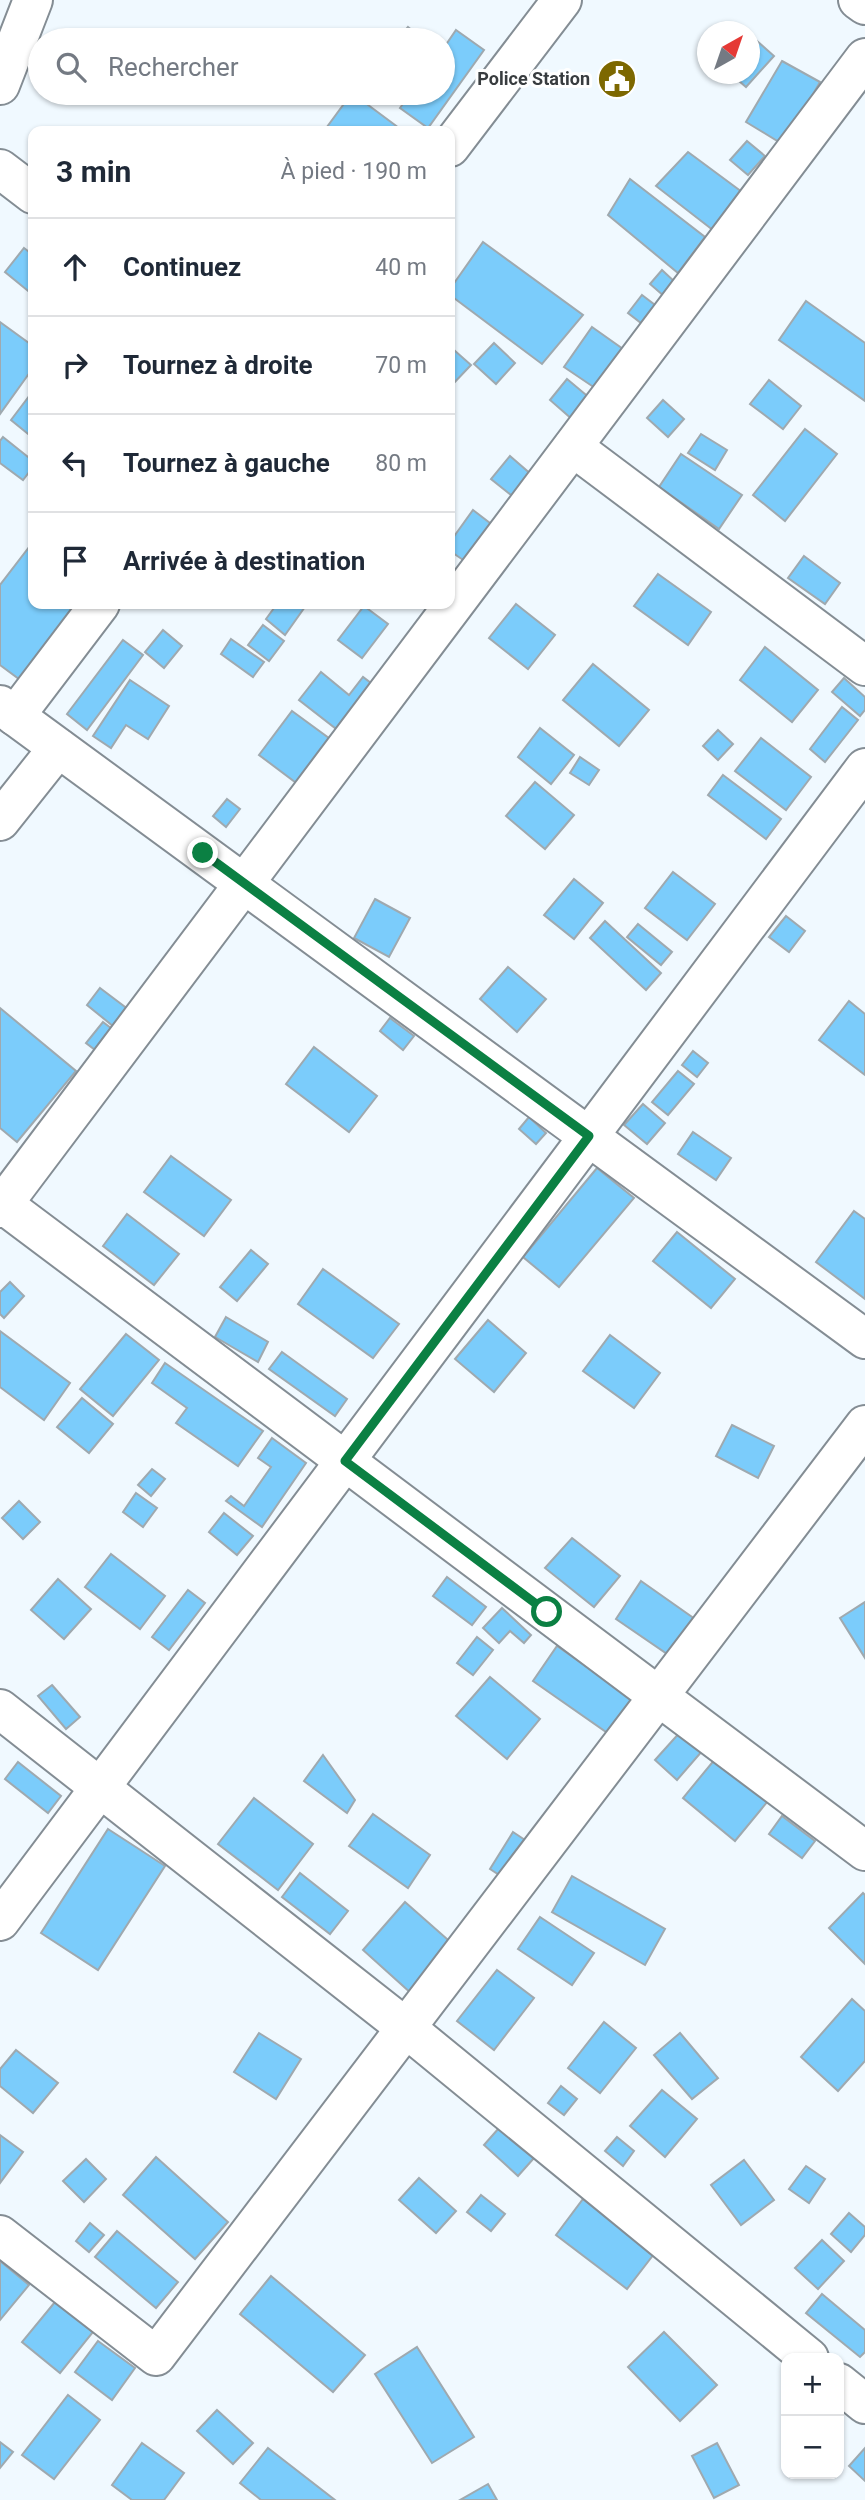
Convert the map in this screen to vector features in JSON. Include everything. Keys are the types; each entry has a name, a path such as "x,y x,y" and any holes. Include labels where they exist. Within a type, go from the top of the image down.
{"street":[{"path":"0,85 33,0"},
{"path":"455,140 562,0"},
{"path":"858,0 865,5"},
{"path":"455,603 865,58"},
{"path":"0,169 28,190"},
{"path":"573,447 865,666"},
{"path":"96,609 8,710 865,1339"},
{"path":"451,609 1,1205 865,1851"},
{"path":"0,821 58,748"},
{"path":"0,1922 865,768"},
{"path":"0,2235 156,2356 865,1425"},
{"path":"0,1709 406,2028 803,2353"},
{"path":"844,2387 865,2404"}],"building":[{"path":"455,31 484,50 455,90"},
{"path":"760,44 774,56 760,72"},
{"path":"782,61 820,82 784,145 746,122"},
{"path":"343,105 368,105 396,126 328,126"},
{"path":"402,105 445,105 429,126 425,126 400,108"},
{"path":"747,141 765,156 748,175 730,160"},
{"path":"688,152 742,192 718,234 656,186"},
{"path":"630,179 705,237 678,273 608,215"},
{"path":"483,242 583,315 542,364 455,299 455,282"},
{"path":"24,248 28,251 28,291 5,272"},
{"path":"662,270 676,283 664,296 650,284"},
{"path":"642,295 655,305 641,323 628,313"},
{"path":"806,301 865,343 865,401 779,340"},
{"path":"0,322 28,342 28,375 0,414"},
{"path":"592,327 623,349 595,388 564,367"},
{"path":"494,343 515,363 496,384 474,364"},
{"path":"455,351 471,365 455,382"},
{"path":"567,379 591,399 573,420 550,400"},
{"path":"769,380 801,406 783,429 750,404"},
{"path":"28,398 28,434 11,420"},
{"path":"663,400 684,419 668,437 647,418"},
{"path":"805,429 837,454 785,521 753,495"},
{"path":"701,434 727,450 715,470 688,453"},
{"path":"3,437 28,457 28,474 23,480 0,463 0,441"},
{"path":"681,454 742,495 719,529 659,487"},
{"path":"510,456 533,476 516,499 491,479"},
{"path":"473,510 499,530 472,566 455,554 455,535"},
{"path":"28,549 28,609 72,609 19,679 0,665 0,585"},
{"path":"804,556 840,583 825,604 788,578"},
{"path":"658,574 711,612 688,645 634,606"},
{"path":"516,604 555,635 528,669 489,638"},
{"path":"273,609 303,609 285,635 266,619"},
{"path":"362,609 368,609 388,624 362,658 338,640"},
{"path":"263,625 284,641 269,661 248,645"},
{"path":"163,630 182,646 164,668 145,652"},
{"path":"231,639 264,662 253,677 221,654"},
{"path":"123,640 143,655 87,730 67,714"},
{"path":"765,647 818,690 792,722 740,680"},
{"path":"593,664 649,710 619,746 563,700"},
{"path":"321,672 349,695 363,677 380,690 344,735 299,700"},
{"path":"844,678 865,697 865,710 860,716 832,692"},
{"path":"130,680 169,706 148,739 126,725 111,748 93,736"},
{"path":"842,707 858,720 825,762 810,749"},
{"path":"292,711 337,744 303,788 259,755"},
{"path":"540,728 574,755 551,784 518,757"},
{"path":"718,730 733,744 718,760 703,746"},
{"path":"761,738 811,777 786,810 735,771"},
{"path":"580,757 599,770 589,785 570,773"},
{"path":"723,775 781,819 766,839 708,795"},
{"path":"535,782 574,815 545,849 506,816"},
{"path":"227,799 240,809 226,827 213,816"},
{"path":"673,872 715,904 687,940 645,908"},
{"path":"574,879 603,903 574,939 544,915"},
{"path":"375,899 410,918 389,957 354,938"},
{"path":"786,916 805,931 789,952 769,937"},
{"path":"605,921 661,973 646,990 590,938"},
{"path":"638,924 672,952 661,965 627,937"},
{"path":"508,967 546,999 517,1032 480,999"},
{"path":"100,988 133,1013 119,1031 87,1005"},
{"path":"849,1001 865,1014 865,1075 819,1040"},
{"path":"0,1008 76,1071 17,1142 0,1128"},
{"path":"390,1018 414,1036 403,1050 380,1031"},
{"path":"103,1022 120,1035 103,1056 86,1043"},
{"path":"314,1047 377,1096 349,1132 286,1084"},
{"path":"693,1051 708,1063 697,1077 682,1065"},
{"path":"678,1071 694,1084 668,1115 652,1102"},
{"path":"643,1104 665,1123 647,1144 624,1125"},
{"path":"529,1117 546,1133 536,1144 519,1129"},
{"path":"693,1132 731,1158 716,1180 678,1154"},
{"path":"171,1156 231,1200 204,1236 144,1192"},
{"path":"597,1168 634,1198 559,1287 523,1257"},
{"path":"854,1211 865,1219 865,1299 816,1262"},
{"path":"127,1214 179,1254 154,1285 103,1246"},
{"path":"677,1232 735,1279 711,1308 653,1261"},
{"path":"251,1250 268,1264 237,1301 220,1287"},
{"path":"323,1269 399,1324 373,1358 298,1304"},
{"path":"10,1282 24,1296 4,1318 0,1314 0,1292"},
{"path":"226,1317 268,1342 258,1362 215,1337"},
{"path":"488,1320 526,1353 494,1392 455,1359"},
{"path":"0,1331 70,1383 44,1420 0,1387"},
{"path":"126,1334 159,1360 113,1416 80,1389"},
{"path":"610,1335 660,1373 634,1408 583,1371"},
{"path":"282,1352 347,1399 335,1416 269,1369"},
{"path":"165,1363 263,1431 238,1466 176,1423 187,1408 152,1383"},
{"path":"82,1398 113,1424 89,1453 57,1427"},
{"path":"732,1425 774,1446 758,1478 716,1456"},
{"path":"272,1438 306,1463 262,1527 226,1501 231,1496 244,1506 271,1467 258,1458"},
{"path":"152,1469 165,1479 151,1496 138,1485"},
{"path":"136,1493 157,1508 143,1527 123,1512"},
{"path":"19,1501 40,1522 23,1539 2,1518"},
{"path":"224,1513 253,1536 237,1555 209,1532"},
{"path":"572,1538 620,1576 594,1607 545,1568"},
{"path":"111,1554 165,1596 140,1629 85,1587"},
{"path":"447,1577 486,1607 472,1625 433,1596"},
{"path":"58,1579 91,1609 64,1639 31,1610"},
{"path":"641,1581 702,1624 676,1660 616,1619"},
{"path":"188,1590 205,1603 169,1650 152,1637"},
{"path":"865,1602 865,1658 840,1618"},
{"path":"502,1608 531,1635 524,1643 510,1631 499,1643 483,1628"},
{"path":"477,1637 493,1650 473,1675 457,1663"},
{"path":"557,1646 633,1699 609,1734 533,1681"},
{"path":"490,1677 540,1719 507,1759 456,1716"},
{"path":"52,1685 80,1717 66,1729 38,1696"},
{"path":"682,1730 703,1750 677,1780 655,1760"},
{"path":"323,1755 355,1800 347,1813 304,1781"},
{"path":"716,1758 768,1801 735,1841 683,1798"},
{"path":"18,1762 61,1796 48,1813 5,1779"},
{"path":"254,1798 313,1844 278,1890 218,1844"},
{"path":"373,1814 430,1855 408,1888 349,1846"},
{"path":"782,1816 815,1841 802,1858 769,1834"},
{"path":"108,1829 165,1866 98,1970 41,1933"},
{"path":"513,1832 531,1844 507,1880 490,1869"},
{"path":"300,1873 348,1911 330,1934 282,1897"},
{"path":"572,1876 665,1929 645,1965 552,1912"},
{"path":"863,1893 865,1895 865,1964 829,1928"},
{"path":"405,1902 455,1946 412,1994 363,1950"},
{"path":"540,1917 594,1953 572,1985 518,1949"},
{"path":"497,1970 534,1998 494,2050 457,2021"},
{"path":"852,1999 865,2011 865,2061 838,2091 801,2057"},
{"path":"604,2022 636,2048 600,2093 568,2068"},
{"path":"259,2033 301,2059 276,2099 234,2072"},
{"path":"680,2033 718,2078 692,2099 654,2055"},
{"path":"16,2050 58,2083 33,2113 0,2086 0,2069"},
{"path":"561,2086 577,2099 564,2115 548,2103"},
{"path":"662,2090 697,2119 665,2157 630,2126"},
{"path":"499,2128 534,2158 518,2176 484,2145"},
{"path":"0,2135 23,2152 0,2183"},
{"path":"617,2137 634,2151 623,2166 605,2151"},
{"path":"156,2157 228,2222 195,2259 123,2195"},
{"path":"86,2159 106,2179 84,2202 63,2181"},
{"path":"744,2160 774,2200 741,2225 711,2185"},
{"path":"806,2166 825,2179 809,2203 789,2189"},
{"path":"419,2178 456,2211 436,2233 399,2200"},
{"path":"481,2195 505,2214 491,2231 467,2212"},
{"path":"583,2199 654,2254 627,2289 556,2235"},
{"path":"849,2213 865,2227 865,2235 851,2252 831,2234"},
{"path":"90,2223 104,2235 89,2252 76,2241"},
{"path":"117,2231 178,2282 156,2308 95,2257"},
{"path":"822,2240 844,2261 818,2289 795,2268"},
{"path":"0,2261 29,2285 0,2320"},
{"path":"271,2276 365,2355 333,2392 240,2314"},
{"path":"822,2294 865,2330 865,2352 860,2357 806,2313"},
{"path":"55,2302 93,2332 60,2373 22,2342"},
{"path":"664,2332 717,2385 680,2421 628,2367"},
{"path":"98,2341 135,2368 112,2400 75,2372"},
{"path":"417,2347 474,2437 432,2463 375,2374"},
{"path":"68,2395 100,2420 54,2479 22,2455"},
{"path":"217,2410 253,2443 233,2464 197,2431"},
{"path":"0,2442 13,2452 0,2468"},
{"path":"142,2443 184,2473 164,2500 132,2500 112,2485"},
{"path":"717,2443 739,2485 714,2498 692,2456"},
{"path":"268,2448 335,2500 261,2500 240,2483"},
{"path":"865,2448 865,2481 849,2466"},
{"path":"488,2484 497,2500 460,2500"}],"place":[{"name":"Police Station","path":"617,79"}],"route":[{"path":"203,853 589,1136 345,1461 547,1612"}]}
